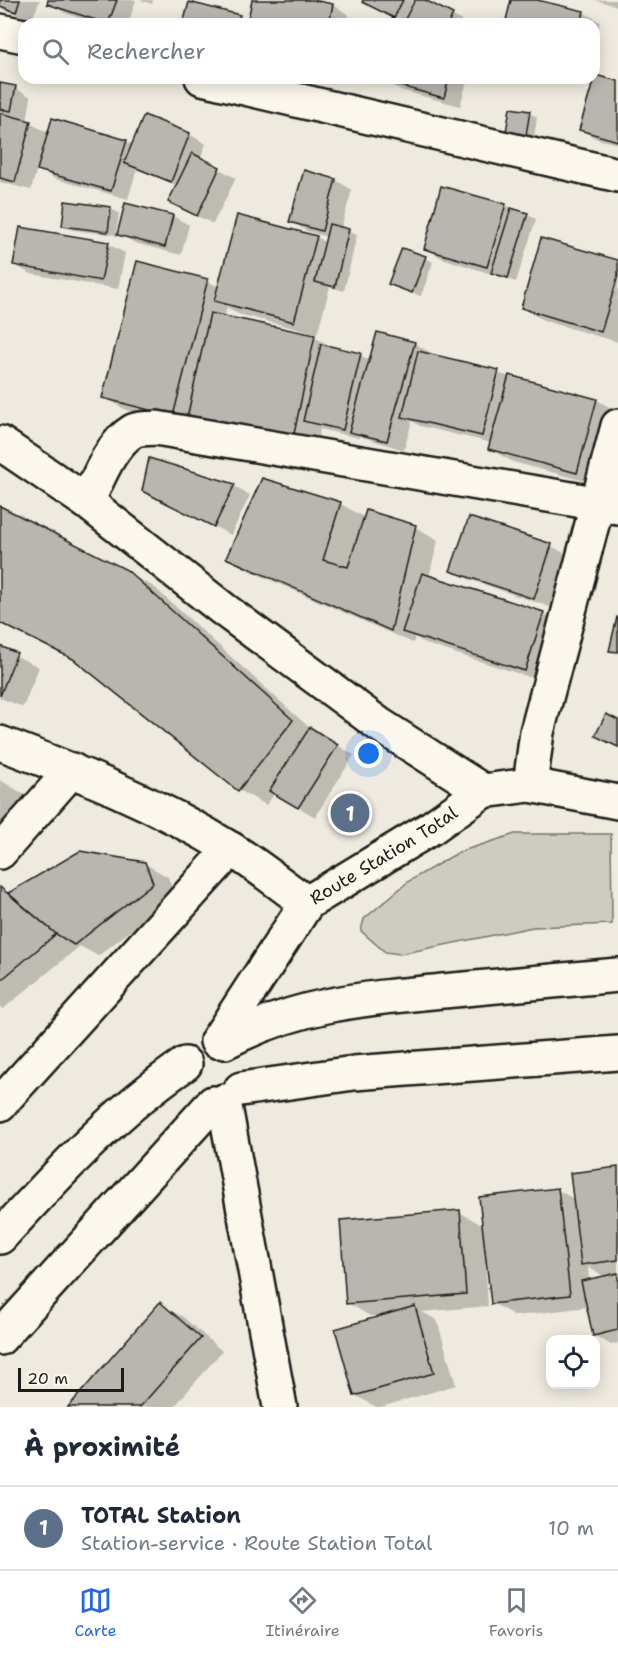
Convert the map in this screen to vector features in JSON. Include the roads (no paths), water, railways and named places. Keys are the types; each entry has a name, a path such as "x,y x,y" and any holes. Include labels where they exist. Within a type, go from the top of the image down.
{"street":[{"path":"0,31 18,35"},
{"path":"228,84 618,175"},
{"path":"530,785 537,732 607,505 618,426"},
{"path":"87,502 102,469 121,441 134,430 156,428 607,505"},
{"path":"0,443 87,502 223,609 380,725 483,791"},
{"path":"0,743 72,770 196,829 231,849 308,903"},
{"path":"0,852 72,770"},
{"name":"Route Station Total","path":"221,1042 308,903 431,828 483,791 530,785 618,802"},
{"path":"0,1104 231,849"},
{"path":"618,975 361,998 305,1009 254,1027 221,1042 203,1043 192,1052 185,1064 184,1075 193,1094 202,1100 226,1098 354,1073 618,1053"},
{"path":"0,1338 226,1098 246,1067 242,1056 221,1042"},
{"path":"0,1237 100,1131 146,1090 185,1064"},
{"path":"226,1098 280,1407"}],"place":[{"name":"TOTAL Station","path":"350,813"}]}
